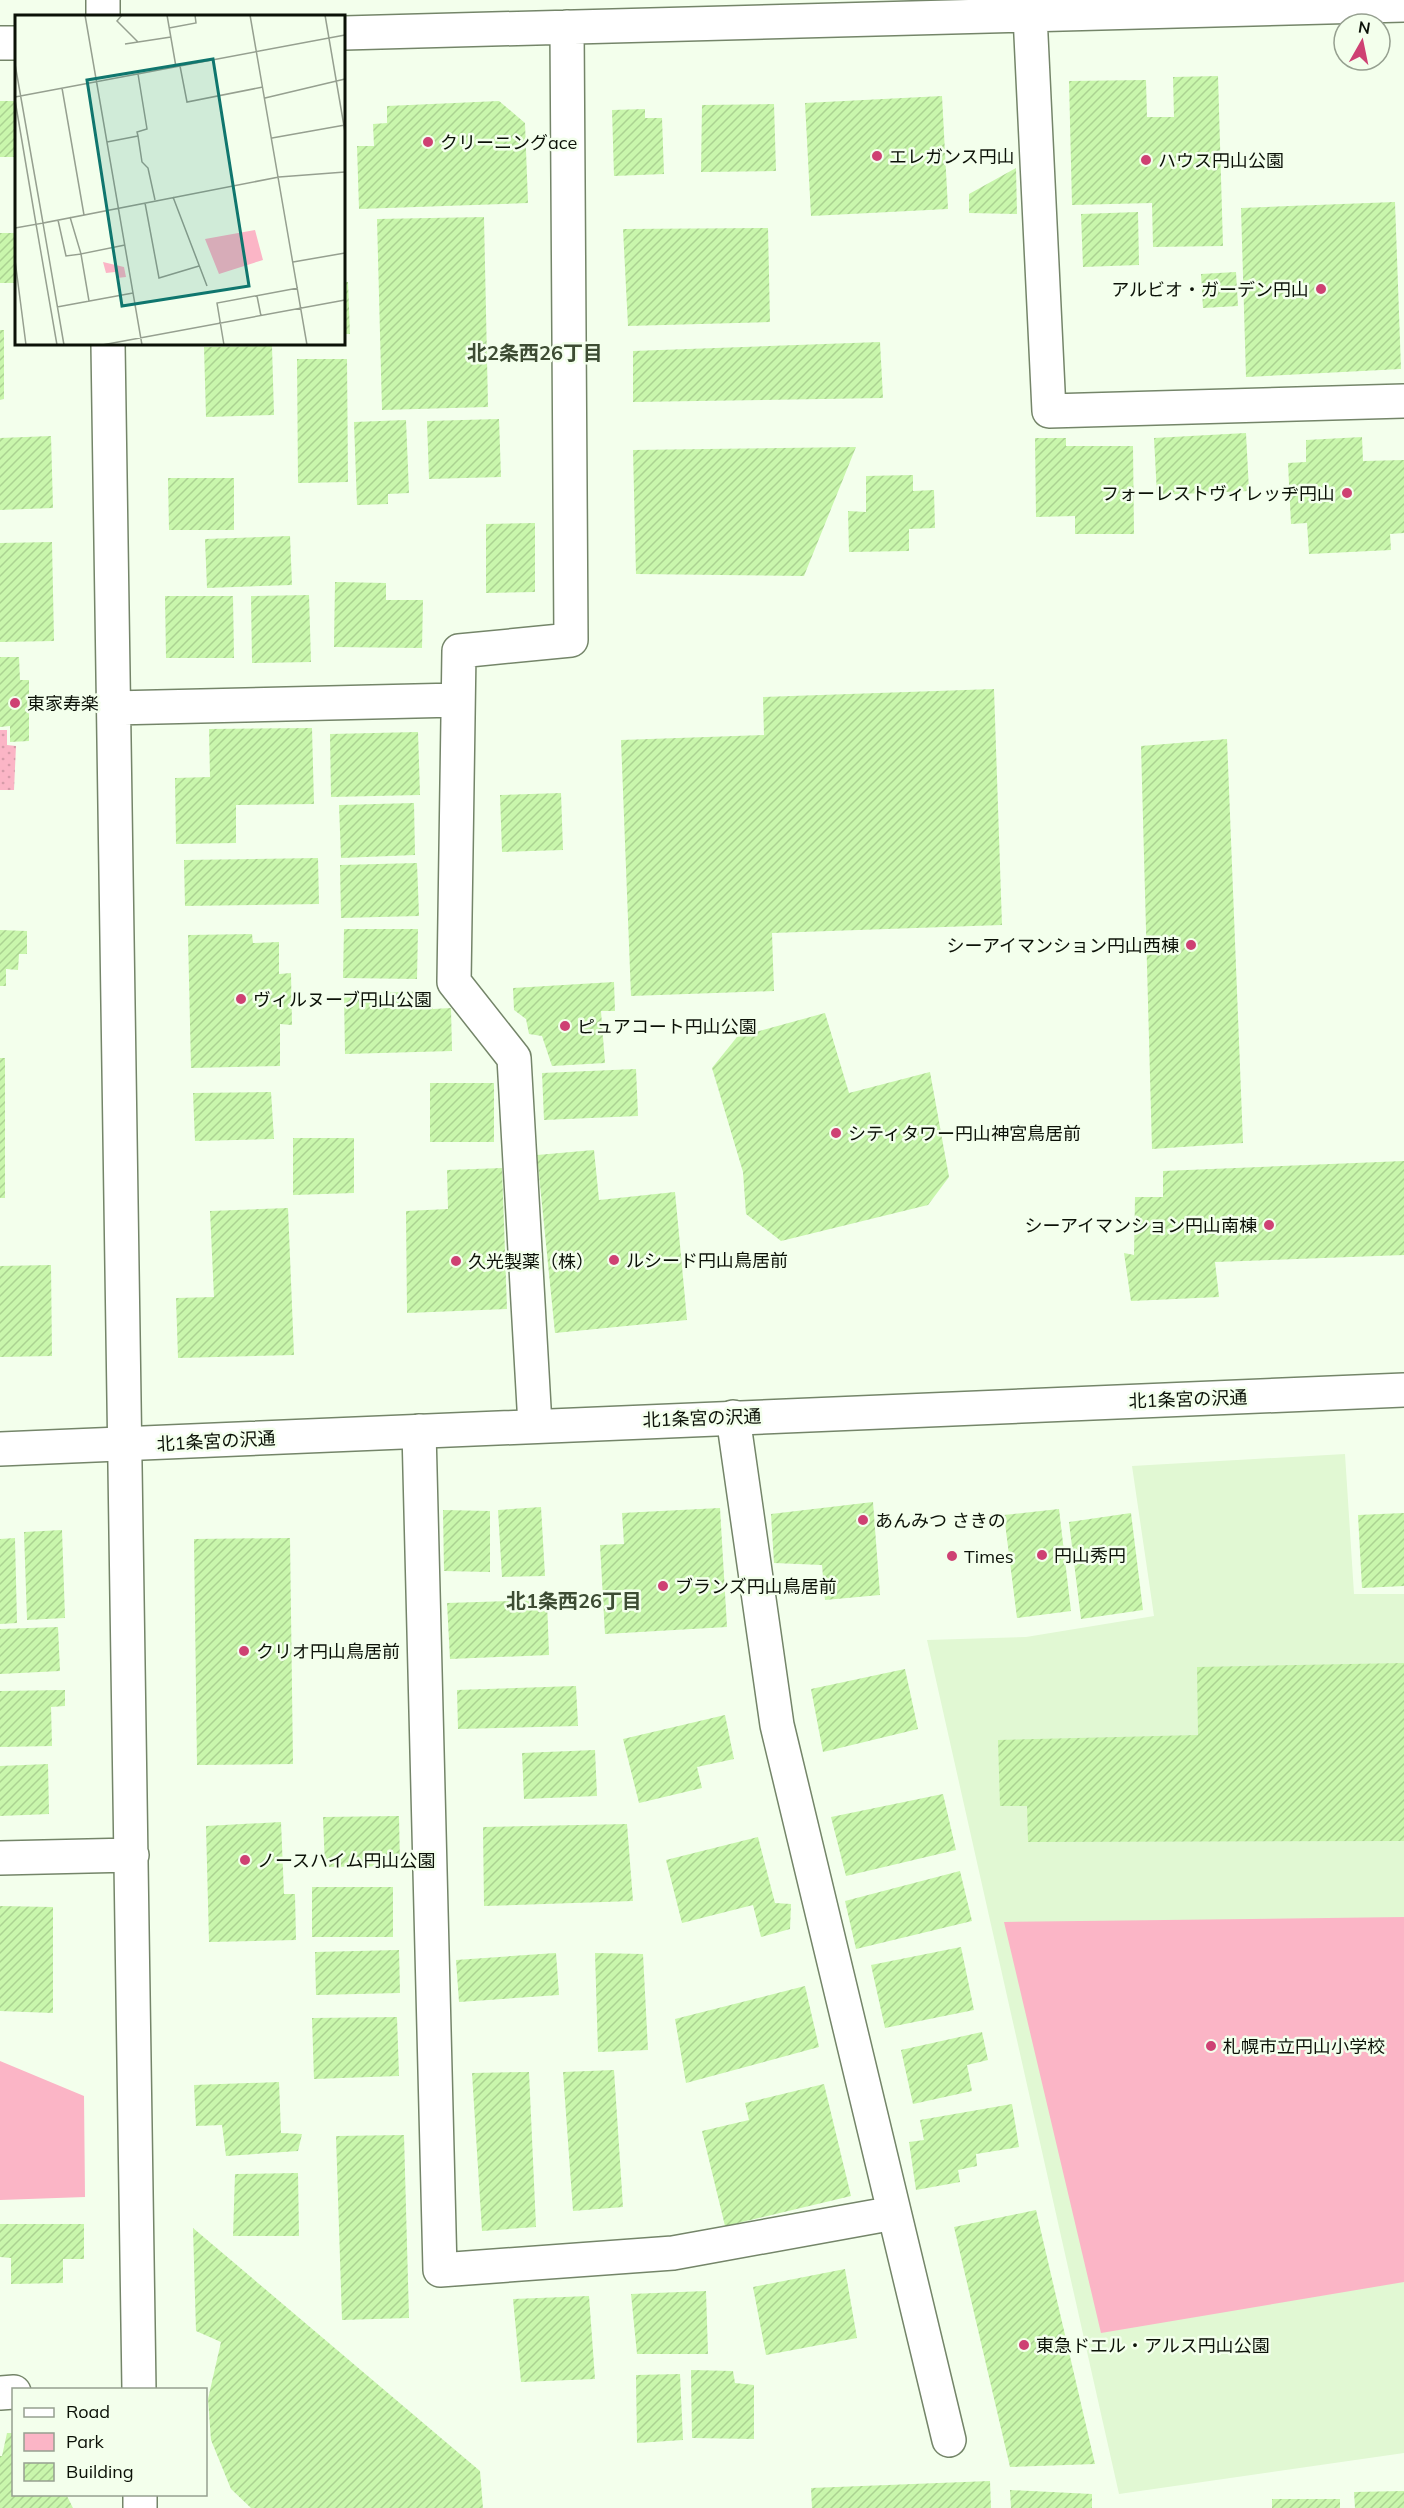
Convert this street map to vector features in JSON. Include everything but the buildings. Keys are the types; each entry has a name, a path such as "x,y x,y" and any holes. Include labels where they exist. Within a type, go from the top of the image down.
{"street":[{"path":"345,33 567,27 987,8 1030,15 1404,5"},
{"path":"1030,15 1049,411 1404,401"},
{"path":"535,1425 514,1058 454,982 459,651 571,640 567,27"},
{"path":"108,345 139,2388"},
{"path":"113,708 458,700"},
{"name":"北1条宮の沢通","path":"0,1449 1404,1390"},
{"path":"733,1417 777,1725 949,2440"},
{"path":"419,1431 440,2270 673,2253 894,2213"},
{"path":"0,1858 132,1855"}],"shaded area":[{"name":"札幌市立円山小学校","path":"1345,1454 1354,1594 1404,1594 1404,2453 1119,2494 927,1640 1026,1637 1154,1616 1132,1466"}],"green space":[{"path":"0,730 7,730 7,745 16,746 14,790 0,790"},
{"path":"1404,1917 1404,2282 1101,2333 1004,1922"},
{"path":"0,2061 84,2096 85,2197 0,2200"}],"place":[{"name":"クリーニングace","path":"428,142"},
{"name":"エレガンス円山","path":"877,156"},
{"name":"ハウス円山公園","path":"1146,160"},
{"name":"アルビオ・ガーデン円山","path":"1321,289"},
{"name":"フォーレストヴィレッヂ円山","path":"1347,493"},
{"name":"東家寿楽","path":"15,703"},
{"name":"シーアイマンション円山西棟","path":"1191,945"},
{"name":"ヴィルヌーブ円山公園","path":"241,999"},
{"name":"ピュアコート円山公園","path":"565,1026"},
{"name":"シティタワー円山神宮鳥居前","path":"836,1133"},
{"name":"シーアイマンション円山南棟","path":"1269,1225"},
{"name":"ルシード円山鳥居前","path":"614,1260"},
{"name":"久光製薬（株）","path":"456,1261"},
{"name":"あんみつ さきの","path":"863,1520"},
{"name":"円山秀円","path":"1042,1555"},
{"name":"Times","path":"952,1556"},
{"name":"ブランズ円山鳥居前","path":"663,1586"},
{"name":"クリオ円山鳥居前","path":"244,1651"},
{"name":"ノースハイム円山公園","path":"245,1860"},
{"name":"札幌市立円山小学校","path":"1211,2046"},
{"name":"東急ドエル・アルス円山公園","path":"1024,2345"}],"district":[{"name":"北2条西26丁目","path":"535,352"},
{"name":"北1条西26丁目","path":"574,1600"}]}
